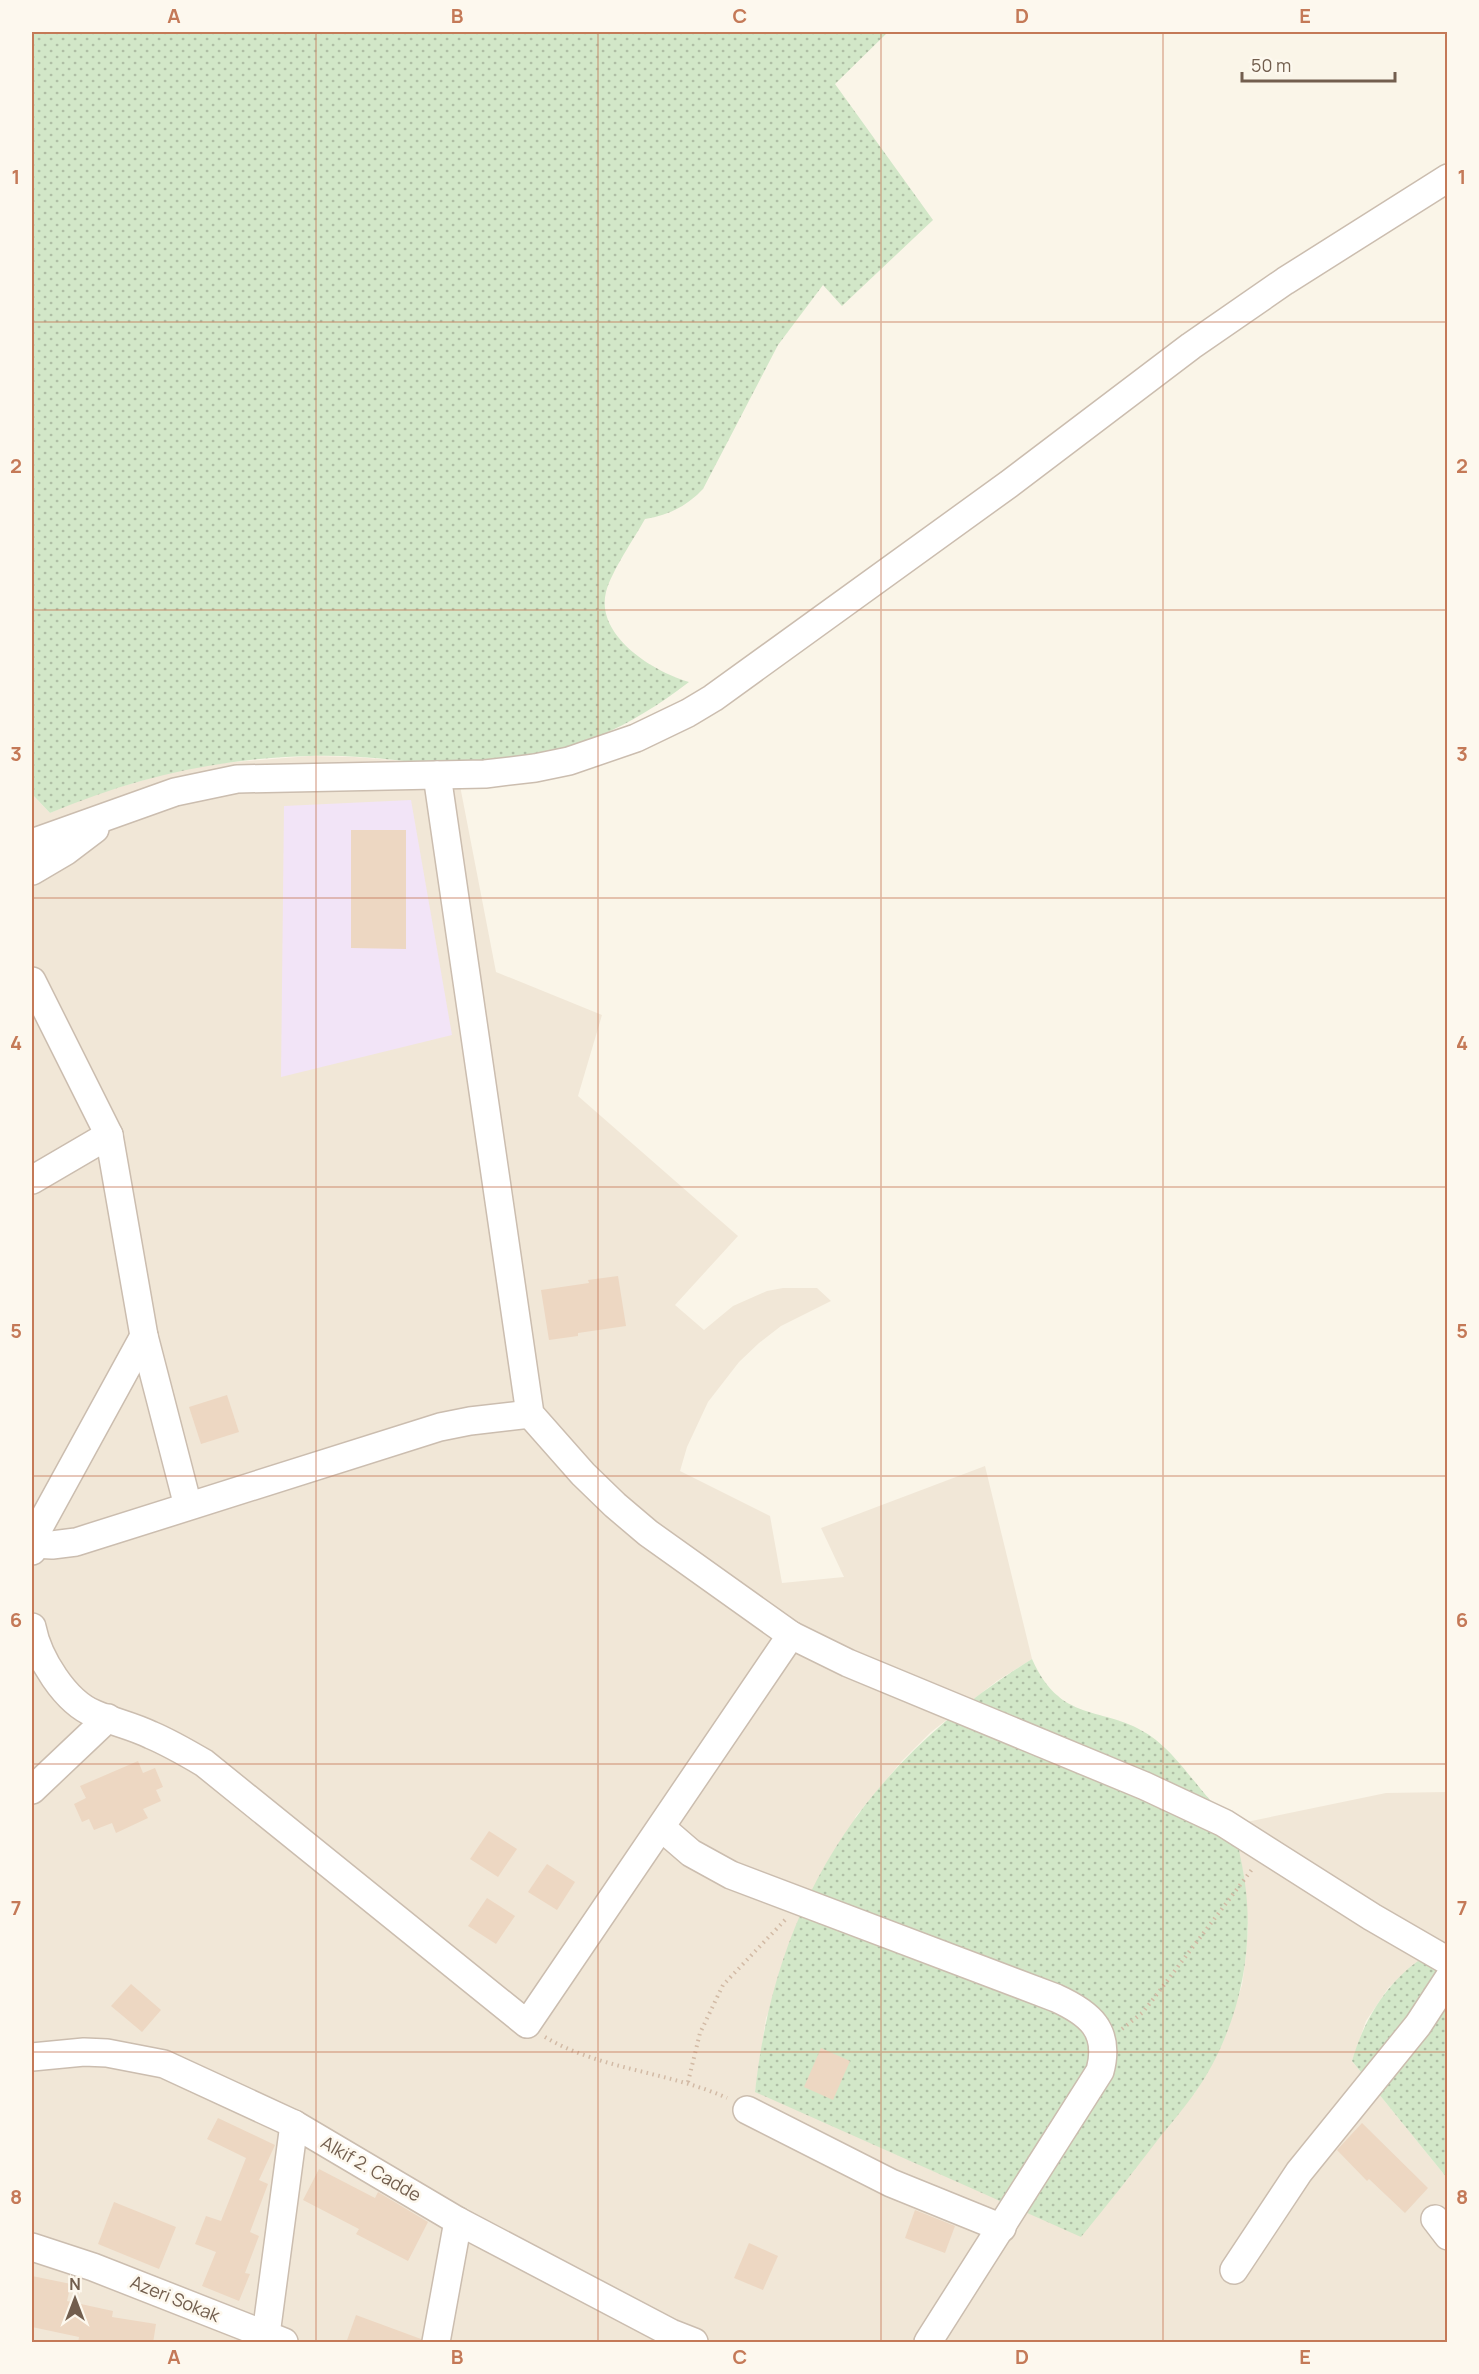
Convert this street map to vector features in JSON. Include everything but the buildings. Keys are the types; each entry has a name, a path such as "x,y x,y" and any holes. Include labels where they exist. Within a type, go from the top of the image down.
{"street":[{"path":"32,843 175,792 237,779 510,772 569,761 636,738 713,698 1000,491 1099,414 1201,340 1295,275 1448,178"},
{"path":"437,775 530,1414 569,1460 615,1505 648,1533 791,1635 848,1663 1186,1804 1267,1848 1372,1917 1448,1961"},
{"path":"32,871 66,851 115,814"},
{"path":"32,981 109,1135 144,1336 188,1506"},
{"path":"32,1179 109,1135"},
{"path":"144,1336 36,1533 32,1547 76,1542 440,1427 530,1414"},
{"path":"32,1627 39,1650 61,1686 93,1713 152,1735 178,1748 228,1781 364,1894 527,2024 791,1635"},
{"path":"32,1790 108,1718"},
{"path":"662,1828 683,1848 710,1865 1056,1998 1085,2014 1098,2029 1102,2038 1103,2060 1100,2071 928,2343"},
{"path":"1234,2270 1299,2172 1402,2046 1448,1979"},
{"name":"Alkif 2. Cadde","path":"32,2057 84,2052 107,2053 164,2064 294,2124 458,2221 678,2339"},
{"path":"747,2110 891,2182 1002,2228"},
{"path":"272,2340 294,2124"},
{"path":"436,2343 458,2221"},
{"name":"Azeri Sokak","path":"32,2247 93,2267 272,2340"}],"path":[{"path":"1102,2038 1117,2032 1142,2013 1267,1848"},
{"path":"688,2082 700,2033 723,1985 803,1902"},
{"path":"527,2024 549,2040 579,2053 688,2082 728,2098 747,2110"}],"shaded area":[{"path":"310,756 456,765 496,972 602,1015 578,1096 738,1236 675,1305 704,1330 733,1306 767,1291 783,1288 817,1288 831,1301 781,1326 739,1362 708,1402 687,1447 680,1471 770,1516 782,1583 844,1577 821,1528 985,1466 1032,1659 997,1681 931,1732 902,1761 856,1816 766,2018 755,2092 1194,2094 1223,2042 1242,1985 1248,1929 1244,1876 1232,1825 1386,1793 1447,1792 1447,1944 1438,1948 1389,1987 1366,2021 1352,2061 1447,2178 1447,2342 32,2342 32,794 50,813 92,795 179,770 223,763"},
{"path":"411,800 452,1035 281,1077 284,806"}],"green space":[{"path":"32,32 888,32 835,84 933,220 842,306 823,285 778,345 703,489 677,509 645,519 618,565 606,592 605,608 609,623 618,637 644,661 689,682 628,722 568,747 537,755 504,761 427,764 331,756 242,761 144,780 50,813 32,794"},
{"path":"1032,1659 1044,1681 1058,1696 1088,1712 1138,1728 1171,1754 1231,1825 1238,1845 1246,1891 1248,1917 1244,1969 1232,2019 1222,2044 1206,2077 1193,2095 1081,2237 755,2092 766,2022 784,1957 808,1897 840,1841 877,1790 922,1743 974,1699"},
{"path":"1447,1944 1447,2178 1352,2061 1366,2024 1386,1992 1413,1965 1429,1953"}]}
